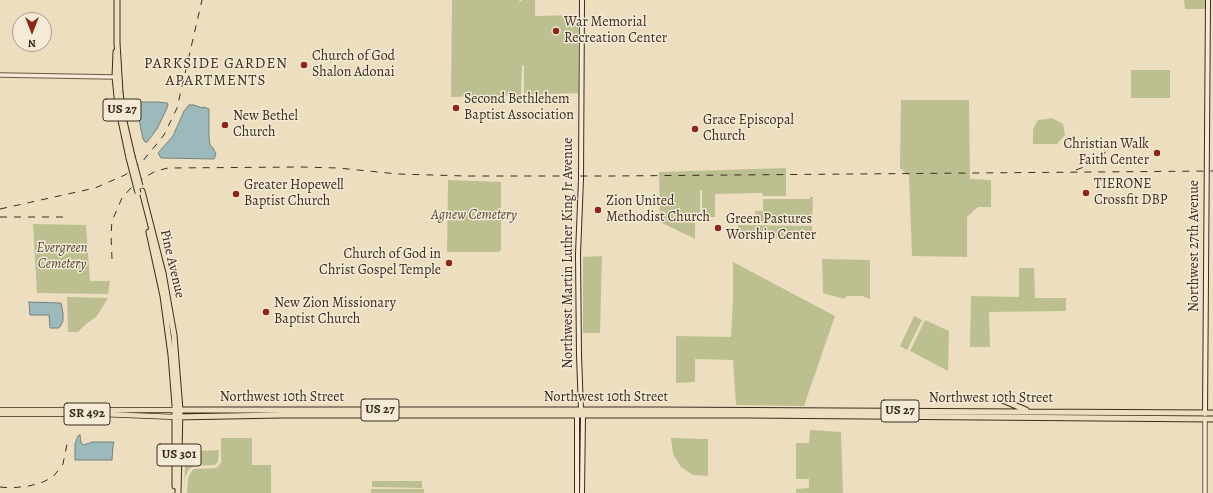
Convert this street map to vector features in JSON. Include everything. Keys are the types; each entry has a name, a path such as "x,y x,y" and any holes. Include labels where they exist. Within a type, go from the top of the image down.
{"highway":[{"name":"Pine Avenue","path":"117,0 117,43 122,106 130,157"},
{"name":"Pine Avenue","path":"117,43 114,62 120,118 140,192 165,308 177,410 178,493"},
{"path":"1000,398 1028,412"},
{"name":"Northwest 10th Street","path":"177,410 581,410 863,416 1205,416 1213,413"},
{"name":"Northwest 10th Street","path":"177,417 274,415 580,415 872,411 1028,412 1155,416"},
{"path":"863,416 867,412 872,411"},
{"name":"Northwest 10th Street","path":"1205,416 1213,419"},
{"name":"Pine Avenue","path":"175,493 177,417"}],"main road":[{"name":"Northwest Martin Luther King Jr Avenue","path":"581,410 578,254 581,179 582,0"},
{"name":"Northwest 27th Avenue","path":"1205,416 1208,0"},
{"name":"Northwest 10th Street","path":"0,410 177,410"},
{"path":"577,493 581,410"},
{"name":"SR 492","path":"0,414 102,414 177,417"},
{"path":"580,415 582,493"}],"street":[{"path":"0,75 115,76"},
{"name":"Northwest 27th Avenue","path":"1205,416 1205,493"}],"green space":[{"path":"452,0 519,0 520,2 522,0 535,0 535,16 578,15 578,93 524,95 524,65 522,65 521,95 451,97"},
{"path":"1184,0 1207,0 1207,9 1185,9"},
{"path":"1131,70 1170,70 1170,98 1131,98"},
{"path":"901,100 969,100 970,179 991,180 991,207 978,207 967,217 967,257 912,256 909,176 900,168"},
{"path":"1052,118 1063,124 1065,135 1057,144 1033,144 1033,129 1038,120"},
{"path":"786,168 786,196 763,196 762,193 715,194 715,217 702,217 702,190 700,190 700,217 695,217 695,239 660,222 659,172"},
{"name":"Agnew Cemetery","path":"448,180 501,182 501,250 499,252 447,252"},
{"path":"810,197 813,197 812,223 755,222 755,211 763,211 763,199 810,199"},
{"name":"Evergreen Cemetery","path":"33,224 86,225 90,281 110,281 108,294 37,293"},
{"path":"738,225 812,226 812,237 738,239"},
{"path":"602,256 600,333 583,333 583,257"},
{"path":"822,259 870,260 870,299 862,296 847,296 844,299 823,293"},
{"path":"733,262 835,316 804,406 736,405 733,360 695,359 695,382 676,383 676,336 731,337"},
{"path":"1019,268 1034,268 1035,298 1066,298 1066,311 989,312 990,347 970,347 971,296 1019,297"},
{"path":"67,297 108,298 97,316 78,332 68,332"},
{"path":"914,316 922,320 907,350 900,346"},
{"path":"925,320 949,331 948,371 910,351"},
{"path":"810,430 841,432 843,493 796,493 796,489 809,488 809,479 796,479 796,443 809,443"},
{"path":"221,438 252,438 252,465 271,465 271,493 187,493 188,478 194,469 216,468 221,463"},
{"path":"671,438 708,439 708,476 693,475 681,467 673,454"},
{"path":"219,450 218,462 215,465 194,466 194,451"},
{"path":"185,466 194,466 189,469 185,477 184,493"},
{"path":"372,481 422,481 422,488 372,487"},
{"path":"371,489 424,489 424,493 371,493"}],"water":[{"path":"138,103 168,104 157,129 147,142 143,139 137,109"},
{"path":"189,105 209,109 209,138 210,145 216,154 214,159 161,158 158,153 173,136 184,111"},
{"path":"29,302 61,303 63,321 60,327 50,328 49,315 30,315"},
{"path":"80,435 81,443 84,445 92,442 114,442 112,460 75,460 75,444 78,436"}],"railway":[{"path":"0,209 95,188 125,175 142,162 164,135 177,108 202,0"},
{"path":"1076,170 1089,165 1119,141"},
{"path":"112,259 112,221 122,198 130,189 145,177 156,171 168,168 302,167 338,168 398,174 466,176 1213,171"},
{"path":"0,217 65,217"},
{"path":"0,487 11,488 29,486 53,477 63,464 67,444"}],"place":[{"name":"War Memorial Recreation Center","path":"556,31"},
{"name":"Church of God Shalon Adonai","path":"304,65"},
{"name":"Second Bethlehem Baptist Association","path":"456,108"},
{"name":"New Bethel Church","path":"225,125"},
{"name":"Grace Episcopal Church","path":"695,129"},
{"name":"Christian Walk Faith Center","path":"1157,153"},
{"name":"TIERONE Crossfit DBP","path":"1086,193"},
{"name":"Greater Hopewell Baptist Church","path":"236,194"},
{"name":"Zion United Methodist Church","path":"598,210"},
{"name":"Green Pastures Worship Center","path":"718,228"},
{"name":"Church of God in Christ Gospel Temple","path":"449,263"},
{"name":"New Zion Missionary Baptist Church","path":"266,312"}],"district":[{"name":"PARKSIDE GARDEN APARTMENTS","path":"216,72"}]}
